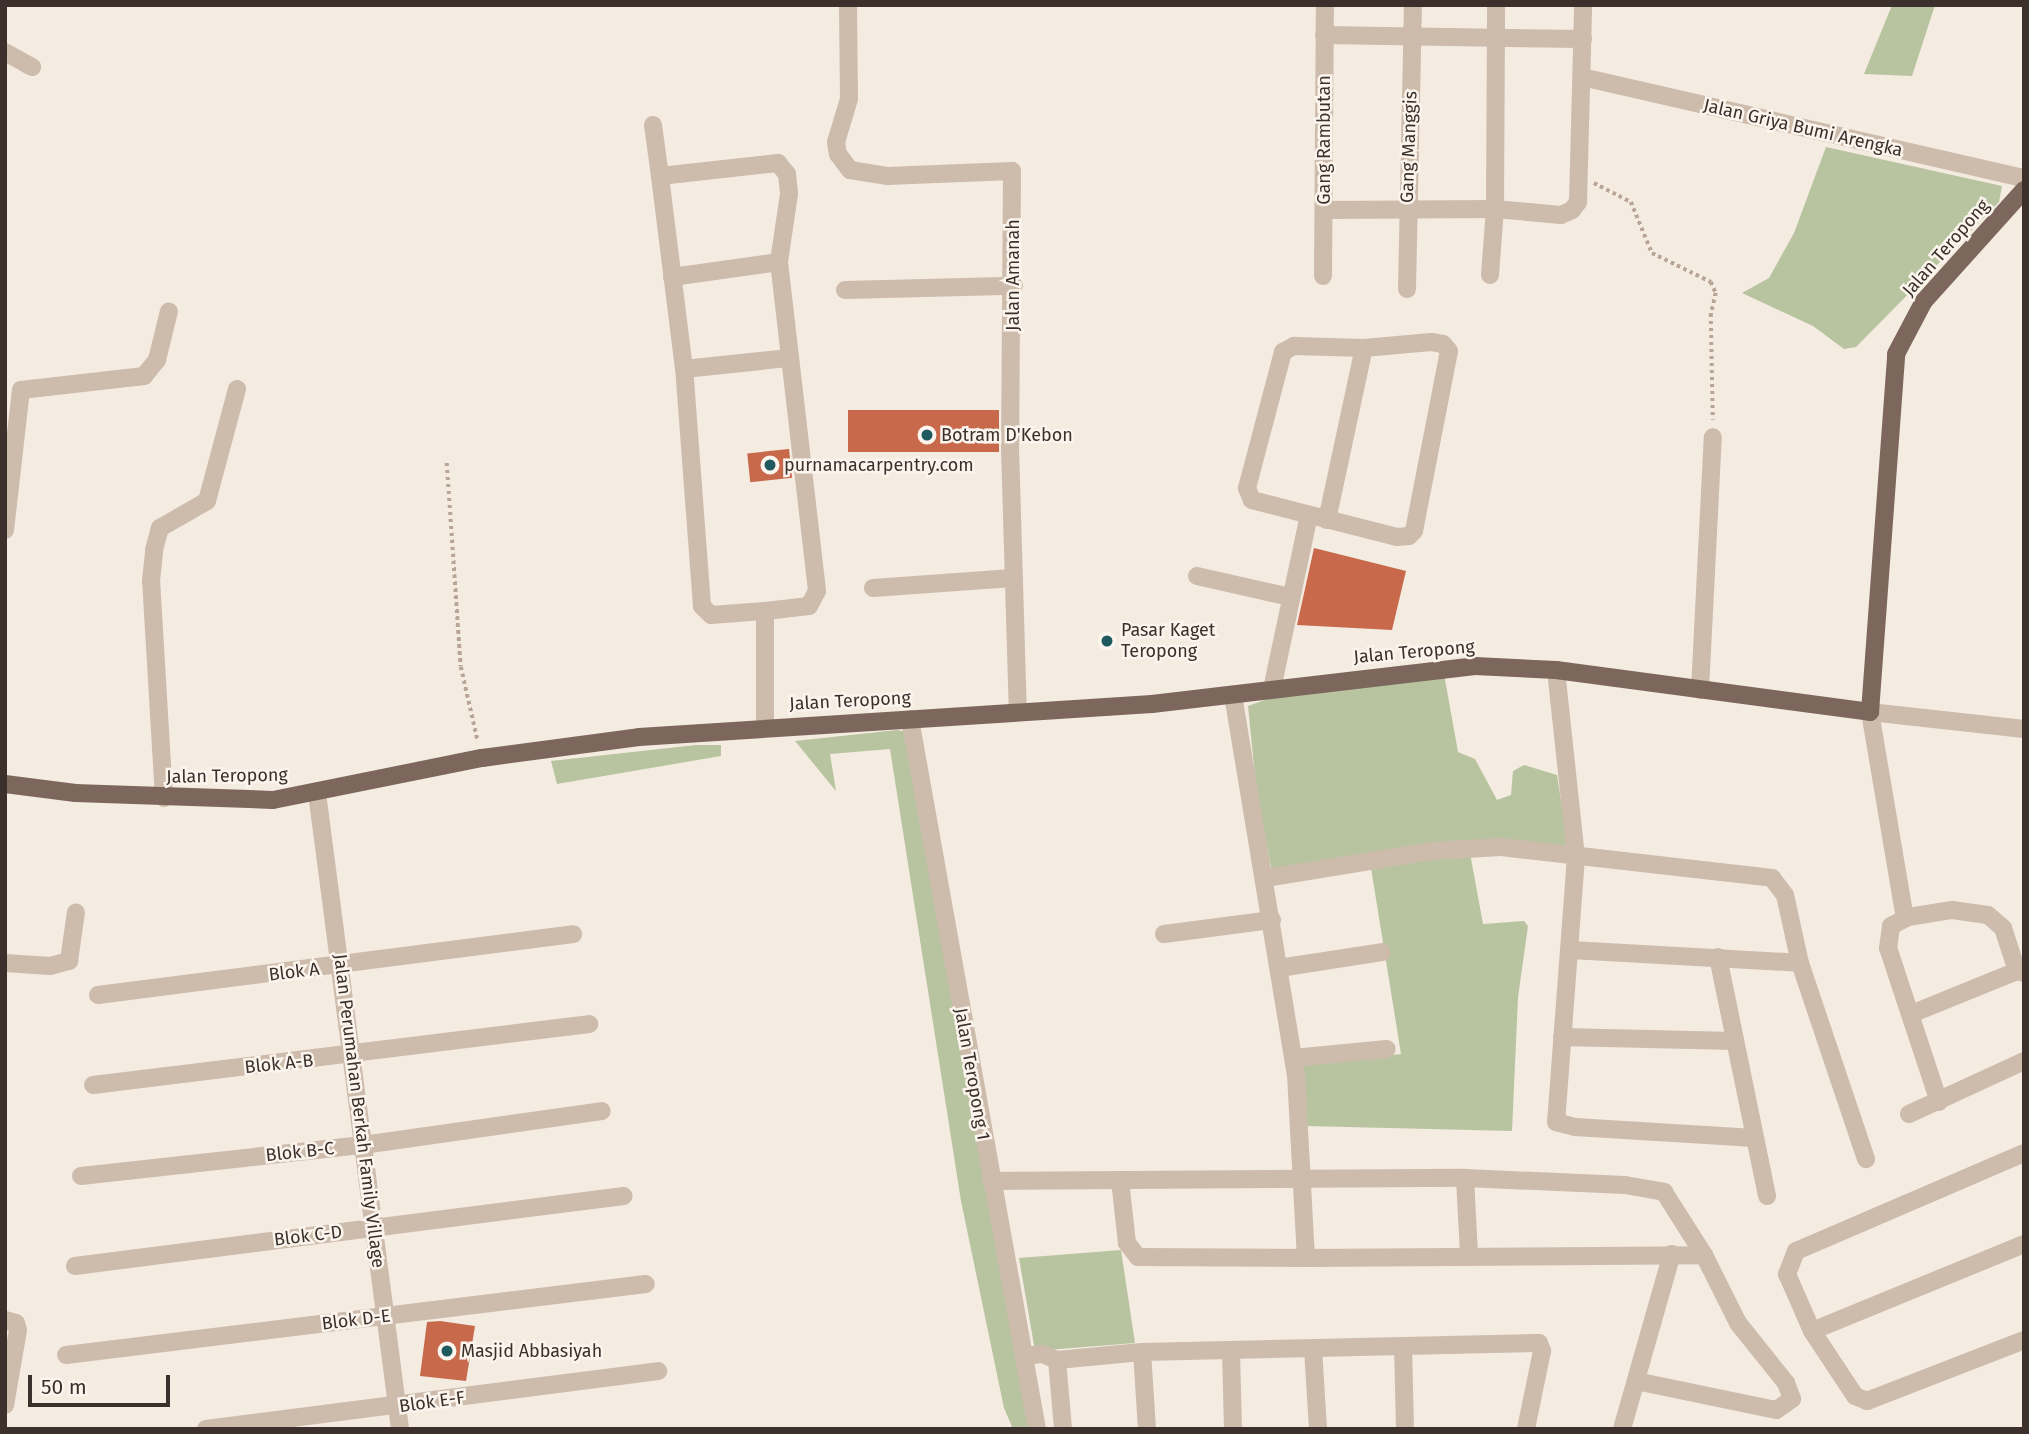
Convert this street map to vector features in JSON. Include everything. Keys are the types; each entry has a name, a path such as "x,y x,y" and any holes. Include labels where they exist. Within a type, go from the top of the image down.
{"main road":[{"name":"Jalan Teropong","path":"5,784 164,798 273,800 482,758 639,737 1233,695 1475,666 1556,670 1877,713 1896,354 1924,301 2024,190"}],"street":[{"name":"Jalan Amanah","path":"848,5 851,69 849,99 836,142 838,154 850,170 887,176 1012,171 1014,286 1010,448 1018,712"},
{"name":"Gang Rambutan","path":"1324,276 1325,5"},
{"name":"Gang Manggis","path":"1406,289 1413,5"},
{"path":"1490,275 1495,209 1496,5"},
{"path":"1324,210 1495,209 1561,215 1577,202 1583,5"},
{"path":"1324,35 1583,39"},
{"path":"5,52 32,67"},
{"name":"Jalan Griya Bumi Arengka","path":"1582,77 2024,178"},
{"path":"653,125 684,369 704,612 765,611 809,606 817,591 779,262 789,209 783,166 660,176"},
{"path":"672,277 779,262"},
{"path":"845,290 1014,286"},
{"path":"5,530 21,390 144,376 157,360 169,311"},
{"path":"1430,342 1443,344 1449,351 1414,531 1397,537 1309,515 1252,500 1247,488 1279,358 1294,346 1364,348 1430,342"},
{"path":"1327,520 1364,348"},
{"path":"684,369 789,358"},
{"path":"164,798 151,581 154,550 160,528 207,501 237,389"},
{"path":"1700,690 1713,438"},
{"path":"1272,689 1309,515"},
{"path":"1198,576 1290,597"},
{"path":"873,588 1013,578"},
{"path":"765,611 765,726"},
{"path":"1556,670 1576,857 1556,1122 1562,1125 1755,1138"},
{"path":"1233,695 1266,878 1293,1058 1303,1176 1306,1258"},
{"path":"1905,918 1877,713 2024,729"},
{"name":"Jalan Teropong 1","path":"910,719 1037,1429"},
{"name":"Jalan Perumahan Berkah Family Village","path":"317,793 400,1429"},
{"path":"1266,878 1431,851 1501,848 1772,878 1785,895 1800,963 1866,1158"},
{"path":"1911,1014 2021,972 2003,928 1989,915 1952,910 1905,918 1891,926 1888,948 1939,1102"},
{"path":"5,963 42,966 69,961 76,912"},
{"path":"1164,934 1272,920"},
{"name":"Blok A","path":"98,995 340,967 573,934"},
{"path":"1571,950 1800,963"},
{"path":"1279,968 1382,952"},
{"path":"1718,957 1767,1196"},
{"name":"Blok A-B","path":"93,1085 351,1056 589,1024"},
{"path":"1562,1037 1735,1041"},
{"path":"1293,1058 1387,1049"},
{"path":"1909,1114 2024,1061"},
{"name":"Blok B-C","path":"81,1176 363,1145 602,1111"},
{"path":"2024,1153 1797,1251 1787,1274 1812,1331 1855,1396 1867,1401 2024,1340"},
{"path":"991,1181 1303,1176 1465,1178 1625,1185 1664,1192 1704,1255 1738,1323 1786,1383 1792,1399 1776,1410 1636,1381"},
{"path":"1465,1178 1469,1254"},
{"path":"1120,1181 1127,1243 1138,1257 1704,1255"},
{"name":"Blok C-D","path":"75,1266 624,1196"},
{"path":"1812,1331 2024,1244"},
{"path":"1622,1429 1672,1254"},
{"name":"Blok D-E","path":"66,1355 646,1284"},
{"path":"5,1320 16,1322 18,1330 5,1405"},
{"path":"1024,1356 1042,1354 1057,1360 1143,1352 1539,1343 1542,1350 1526,1429"},
{"path":"1403,1346 1405,1429"},
{"path":"1314,1349 1318,1429"},
{"path":"1143,1352 1147,1429"},
{"path":"1231,1352 1233,1429"},
{"path":"1057,1360 1063,1429"},
{"name":"Blok E-F","path":"206,1429 397,1407 658,1371"}],"path":[{"path":"1578,180 1624,196 1636,211 1641,235 1652,253 1711,282 1716,293 1711,314 1713,438"},
{"path":"447,463 461,667 482,758"}],"green space":[{"path":"1892,5 1935,5 1912,76 1864,74"},
{"path":"1826,147 2002,186 1999,202 1856,347 1844,349 1813,326 1742,293 1769,278 1794,233"},
{"path":"1444,674 1458,752 1475,759 1497,800 1511,795 1513,771 1524,765 1557,775 1569,852 1534,849 1272,872 1257,796 1248,706 1270,698"},
{"path":"897,730 908,732 1029,1429 1013,1429 1004,1408 961,1201 890,749 830,754 836,791 795,741"},
{"path":"696,745 721,745 721,756 557,784 551,761"},
{"path":"1470,853 1483,924 1524,921 1528,926 1518,997 1512,1131 1306,1126 1299,1065 1401,1054 1371,868"},
{"path":"1121,1250 1135,1343 1035,1351 1019,1258"}],"building":[{"name":"Botram D'Kebon","path":"848,410 999,410 999,452 848,452"},
{"name":"purnamacarpentry.com","path":"789,449 792,478 750,482 747,453"},
{"path":"1314,548 1406,571 1392,630 1297,625"},
{"name":"Masjid Abbasiyah","path":"427,1322 475,1326 466,1381 420,1376"}],"place":[{"name":"Botram D'Kebon","path":"927,435"},
{"name":"purnamacarpentry.com","path":"770,465"},
{"name":"Pasar Kaget Teropong","path":"1107,641"},
{"name":"Masjid Abbasiyah","path":"447,1351"}]}
